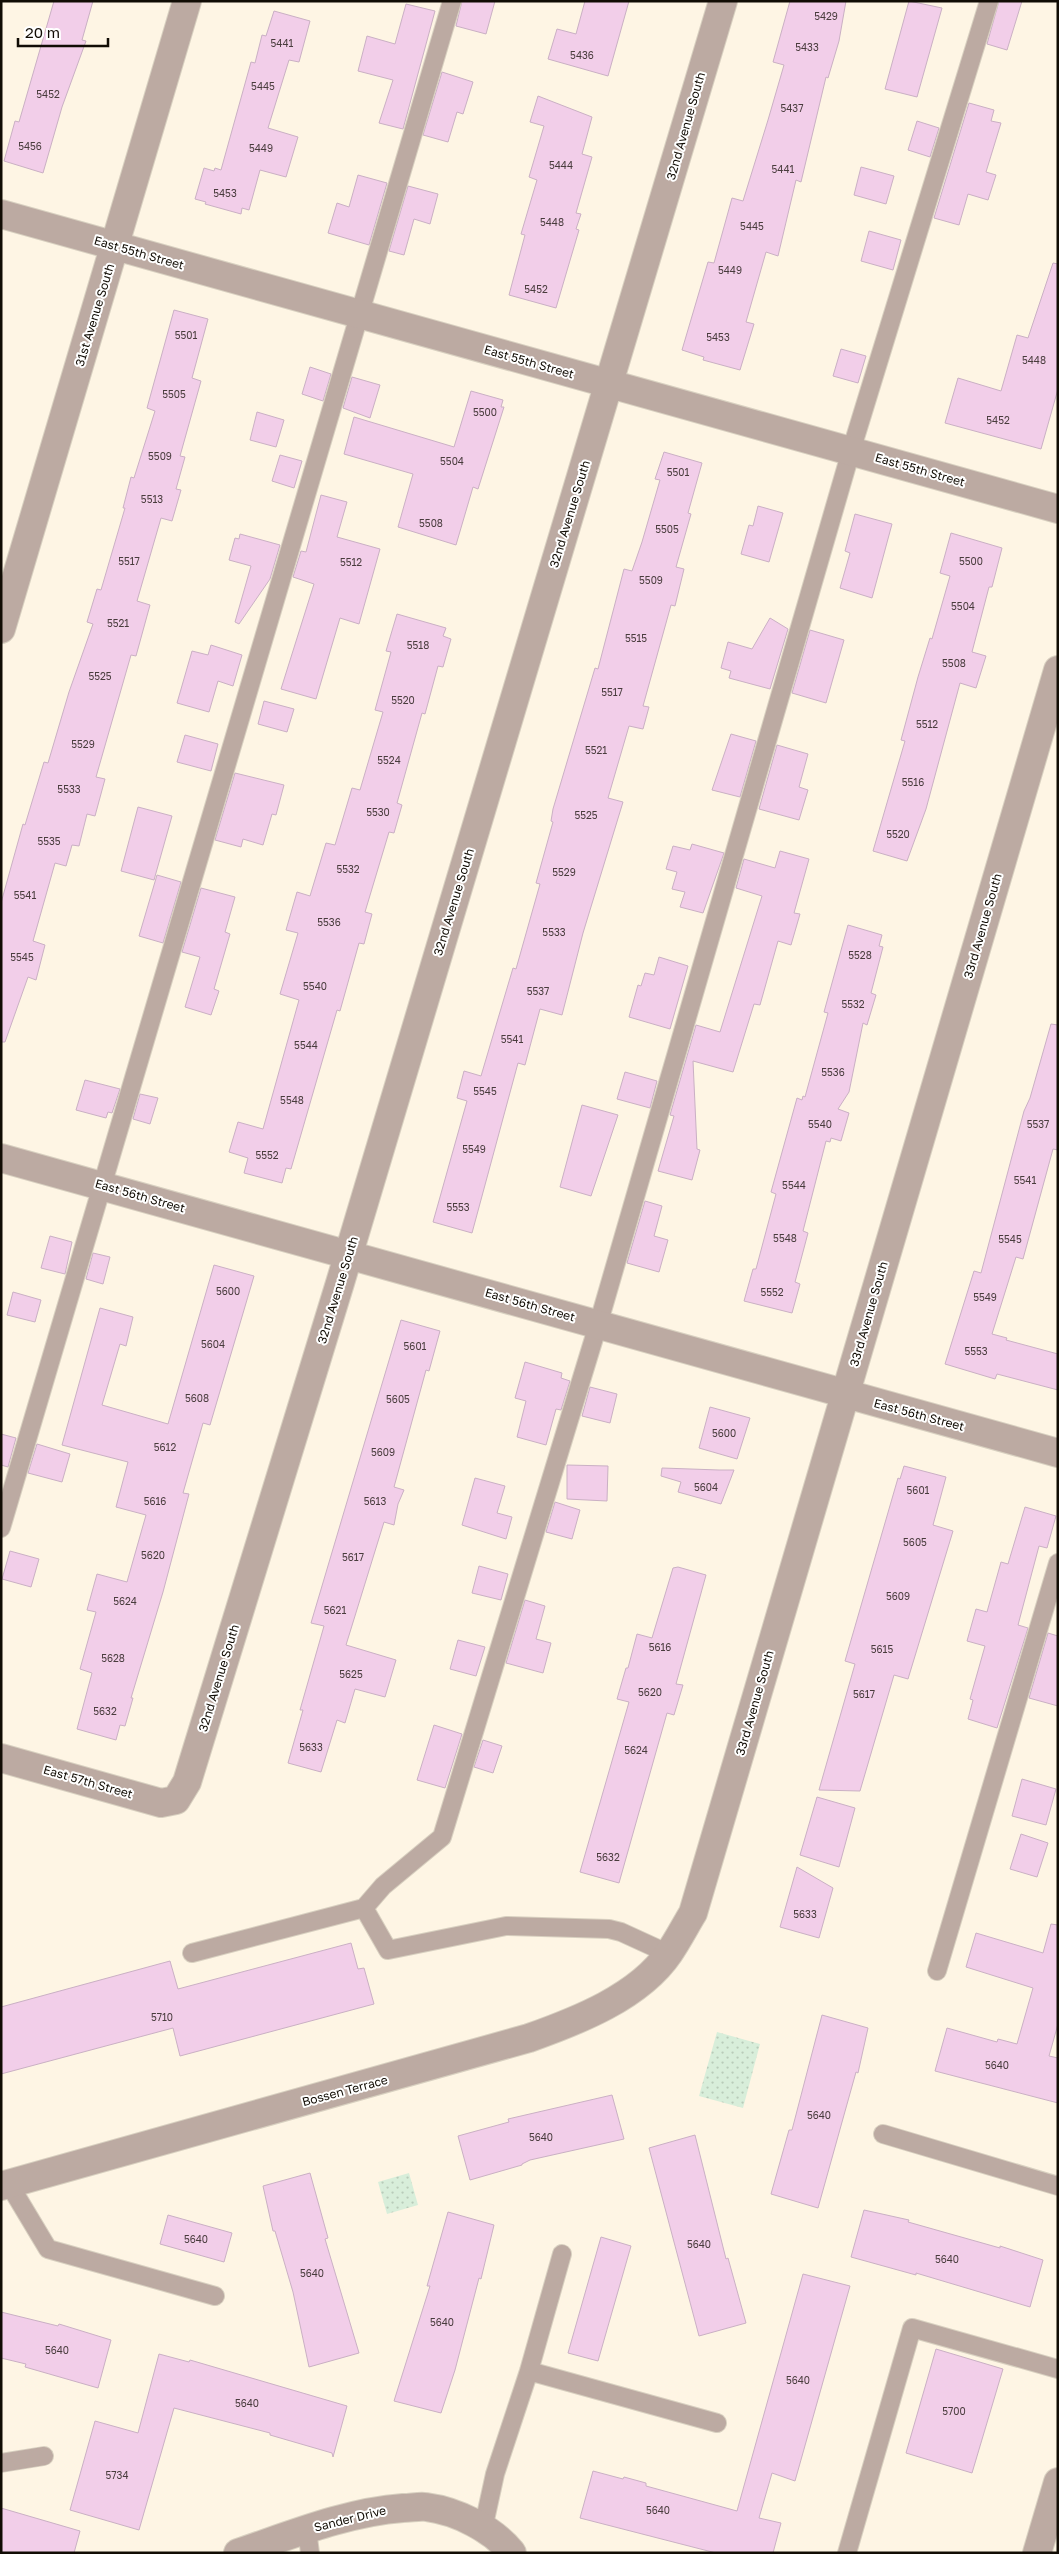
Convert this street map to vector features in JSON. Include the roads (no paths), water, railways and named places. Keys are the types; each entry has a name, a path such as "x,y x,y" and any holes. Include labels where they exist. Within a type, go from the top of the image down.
{"street":[{"name":"31st Avenue South","path":"1,629 187,1"},
{"name":"32nd Avenue South","path":"176,1800 187,1782 349,1255 608,384 619,356 723,1"},
{"name":"East 55th Street","path":"1,214 1058,509"},
{"name":"33rd Avenue South","path":"669,1954 693,1913 1058,670"},
{"name":"East 56th Street","path":"1,1158 1058,1453"},
{"name":"East 57th Street","path":"1,1758 161,1803 176,1800"},
{"name":"Bossen Terrace","path":"5,2185 529,2038 585,2018 622,1996 658,1966 669,1954"},
{"path":"1037,2553 1056,2491"},
{"name":"Sander Drive","path":"238,2553 309,2541 383,2510 426,2507 465,2519 501,2540 512,2553"}],"lane":[{"path":"1,1528 452,1"},
{"path":"192,1953 364,1908 383,1886 442,1837 598,1325 851,451 989,1"},
{"path":"937,1971 1058,1563"},
{"path":"364,1908 388,1950 506,1926 610,1929 621,1932 669,1954"},
{"path":"883,2134 1058,2186"},
{"path":"5,2185 48,2250 214,2296"},
{"path":"483,2529 495,2474 529,2371 562,2254"},
{"path":"847,2553 912,2328 1058,2370"},
{"path":"529,2371 718,2423"},
{"path":"1,2463 44,2456"}]}
